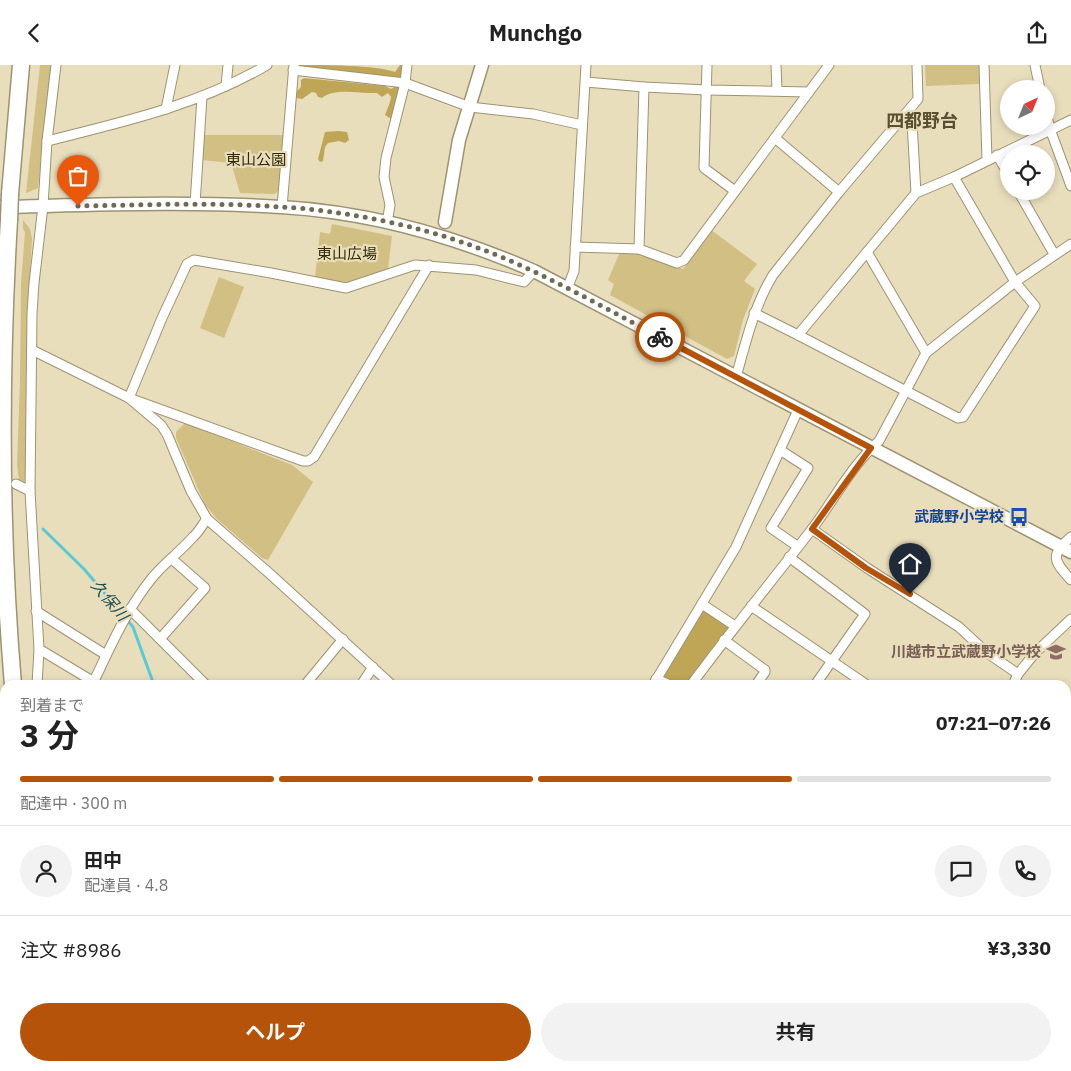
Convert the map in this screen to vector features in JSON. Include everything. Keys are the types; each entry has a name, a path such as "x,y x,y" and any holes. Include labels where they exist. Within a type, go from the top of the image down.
{"highway":[{"path":"13,680 5,563 2,470 2,353 6,207 20,68"}],"street":[{"path":"37,680 39,649 30,491 34,283 56,65"},
{"path":"166,109 175,65"},
{"path":"226,86 228,65"},
{"path":"47,141 166,109 202,97 226,86 252,69 267,65"},
{"path":"386,223 390,205 384,177 386,158 405,83 407,65"},
{"path":"445,222 459,140 482,65"},
{"path":"567,289 574,271 586,65"},
{"path":"707,65 704,168 735,191"},
{"path":"776,65 777,90"},
{"path":"575,247 639,249 681,263 829,65"},
{"path":"736,377 754,313 764,289 839,192 918,99 917,65"},
{"path":"984,65 987,160"},
{"path":"1035,65 1038,80"},
{"path":"282,207 294,68 405,83 470,107 533,114 582,125"},
{"path":"586,82 707,90 809,91"},
{"path":"639,249 644,87"},
{"path":"195,205 202,97"},
{"path":"906,115 912,123 916,193"},
{"path":"1055,127 1071,120"},
{"path":"798,335 916,193 954,177 1038,135"},
{"path":"1052,135 1071,186"},
{"path":"774,138 839,192"},
{"path":"998,155 1000,159"},
{"path":"754,313 958,418 963,417 1035,306 1015,282 954,177"},
{"path":"1023,200 1054,254"},
{"path":"6,207 195,205 282,207 346,215 455,240 494,253 534,271 1066,550"},
{"path":"695,680 812,529 871,448 879,441 926,353 1015,282 1071,244"},
{"path":"867,252 926,353"},
{"path":"129,398 187,264 194,260 346,288 415,265 476,270 524,282 534,271"},
{"path":"32,350 129,398 303,461 308,461 314,457 429,265"},
{"path":"129,398 161,425 191,491 207,519 387,680"},
{"path":"655,680 736,547 798,410"},
{"path":"780,450 808,467 771,529 797,546"},
{"path":"16,485 30,491"},
{"path":"95,680 130,609 154,576 195,536 207,519"},
{"path":"812,529 866,568 959,627 986,652 1018,674"},
{"path":"1071,537 1066,550 1056,554 1055,559 1071,580"},
{"path":"789,557 865,614 818,680"},
{"path":"160,639 205,587 172,559"},
{"path":"702,604 735,627"},
{"path":"751,606 860,680"},
{"path":"130,609 201,680"},
{"path":"36,611 106,655"},
{"path":"1016,680 1018,674 1035,653 1071,619"},
{"path":"309,680 343,639"},
{"path":"724,640 765,670 759,680"},
{"path":"39,649 87,680"},
{"path":"364,680 373,667"}],"green space":[{"path":"40,65 51,65 38,188 26,193"},
{"path":"925,65 979,65 980,84 926,86"},
{"name":"東山公園","path":"204,135 284,135 279,190 275,194 240,193 231,163 202,160"},
{"path":"23,220 30,229 32,239 28,306 27,480 23,482 19,481 17,465 21,284 25,232"},
{"name":"東山広場","path":"332,224 392,236 388,269 345,283 315,277 320,232 330,234"},
{"path":"711,230 757,264 744,281 755,289 743,320 734,356 727,359 610,295 614,284 608,280 620,252 639,254 683,269"},
{"path":"219,277 244,287 224,338 200,328"},
{"path":"184,424 191,425 292,465 313,482 268,560 262,558 217,519 205,505 176,438 176,432"}],"shaded area":[{"path":"299,65 363,67 395,72 400,65 405,65 404,75 399,78 303,69"},
{"path":"304,78 385,86 391,89 396,86 399,87 400,92 391,119 385,115 391,97 388,93 382,97 377,93 341,92 322,98 312,92 302,99 296,98 297,91 301,87 301,80"},
{"path":"325,132 347,132 349,140 345,143 339,141 328,143 325,147 323,161 320,162 318,159"},
{"path":"704,608 730,626 692,680 669,680 665,678 663,673"}],"waterway":[{"name":"久保川","path":"43,529 84,569 133,627 152,680"}],"way so far":[{"path":"78,206 195,205 282,207 346,215 432,233 494,253 534,271 660,337"}],"place":[{"name":"武蔵野小学校","path":"1019,517"},
{"name":"川越市立武蔵野小学校","path":"1056,652"}],"district":[{"name":"四都野台","path":"922,121"}],"route":[{"path":"660,337 871,448 812,529 866,568 910,594"}]}
